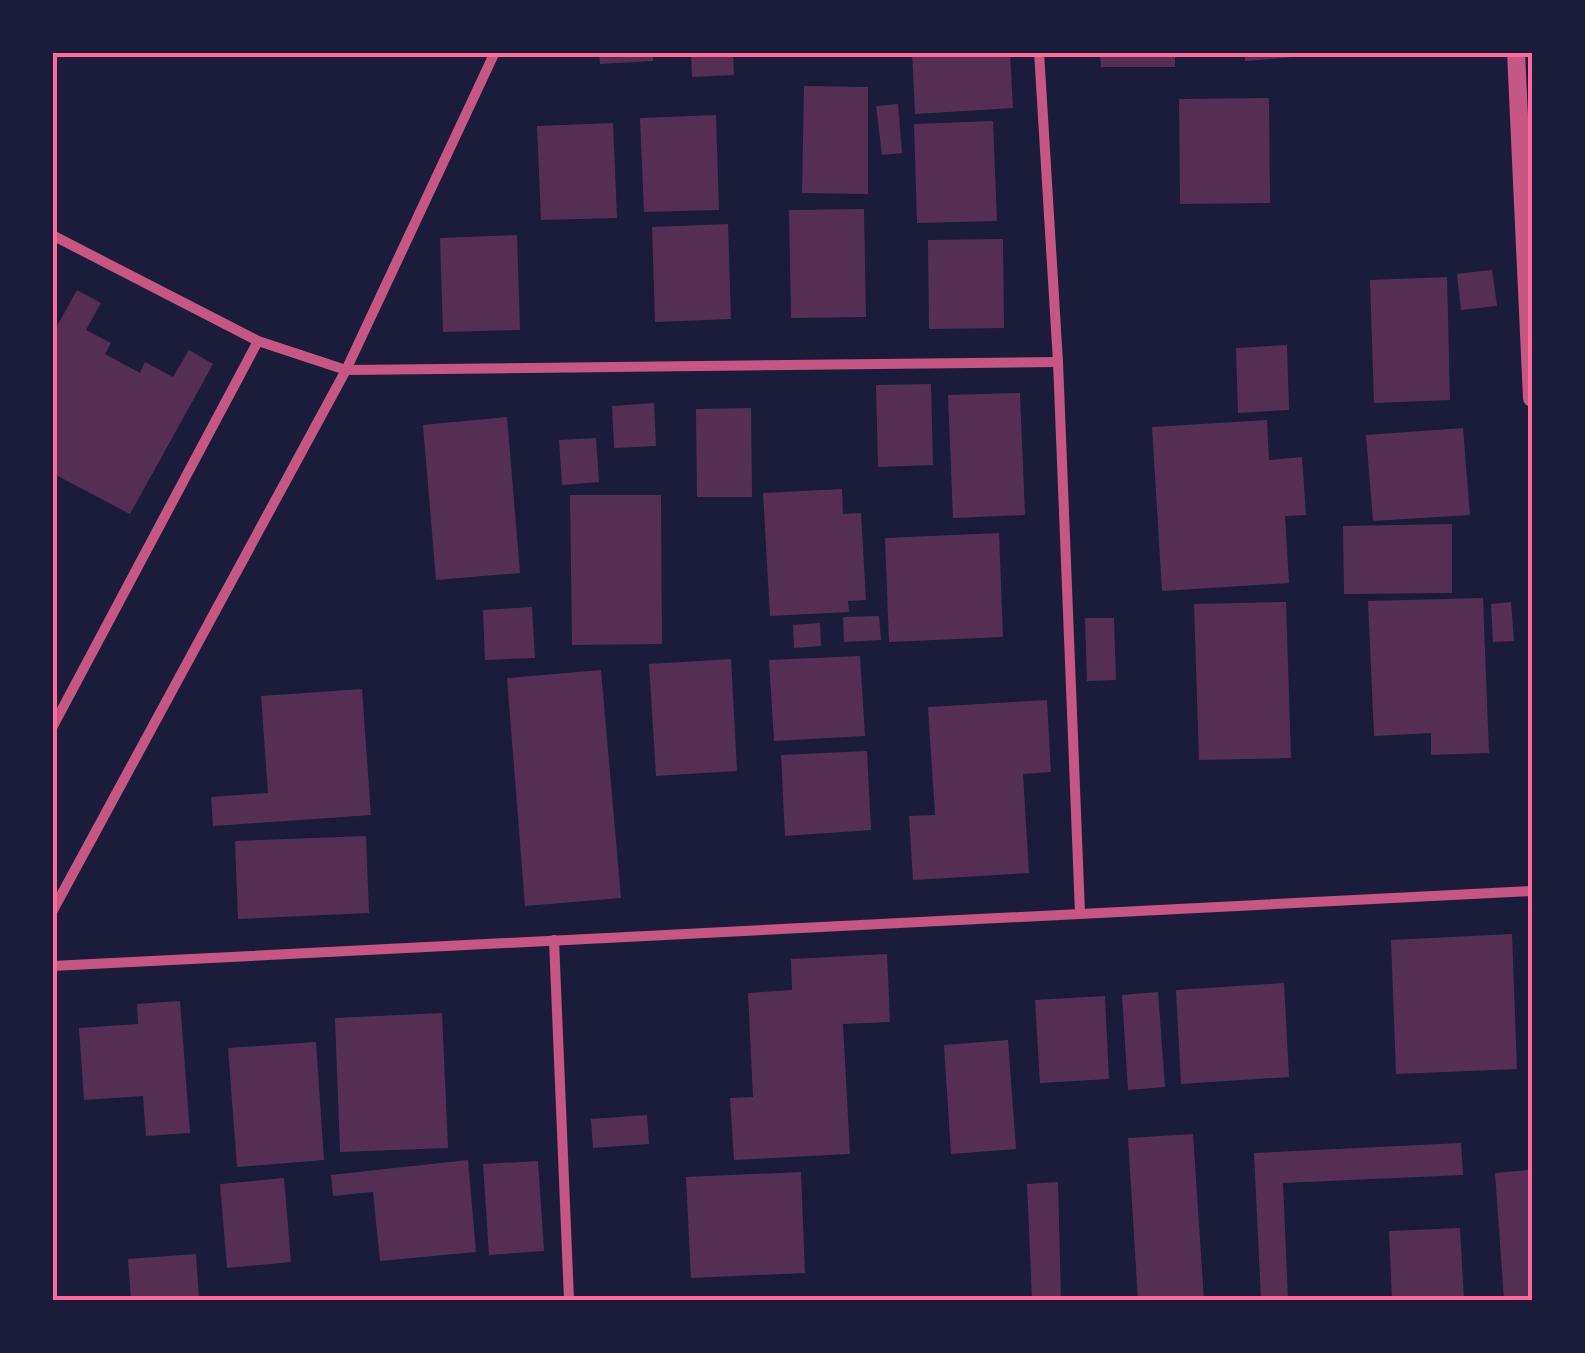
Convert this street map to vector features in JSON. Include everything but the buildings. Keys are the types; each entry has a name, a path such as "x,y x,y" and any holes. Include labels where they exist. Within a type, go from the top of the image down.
{"street":[{"path":"52,912 346,370 496,52"},
{"path":"1039,52 1058,362 1080,912"},
{"path":"1516,52 1531,297 1532,398"},
{"path":"52,235 258,341 346,370 1058,362"},
{"path":"52,728 258,341"},
{"path":"52,966 1532,892"},
{"path":"554,940 569,1300"}]}
